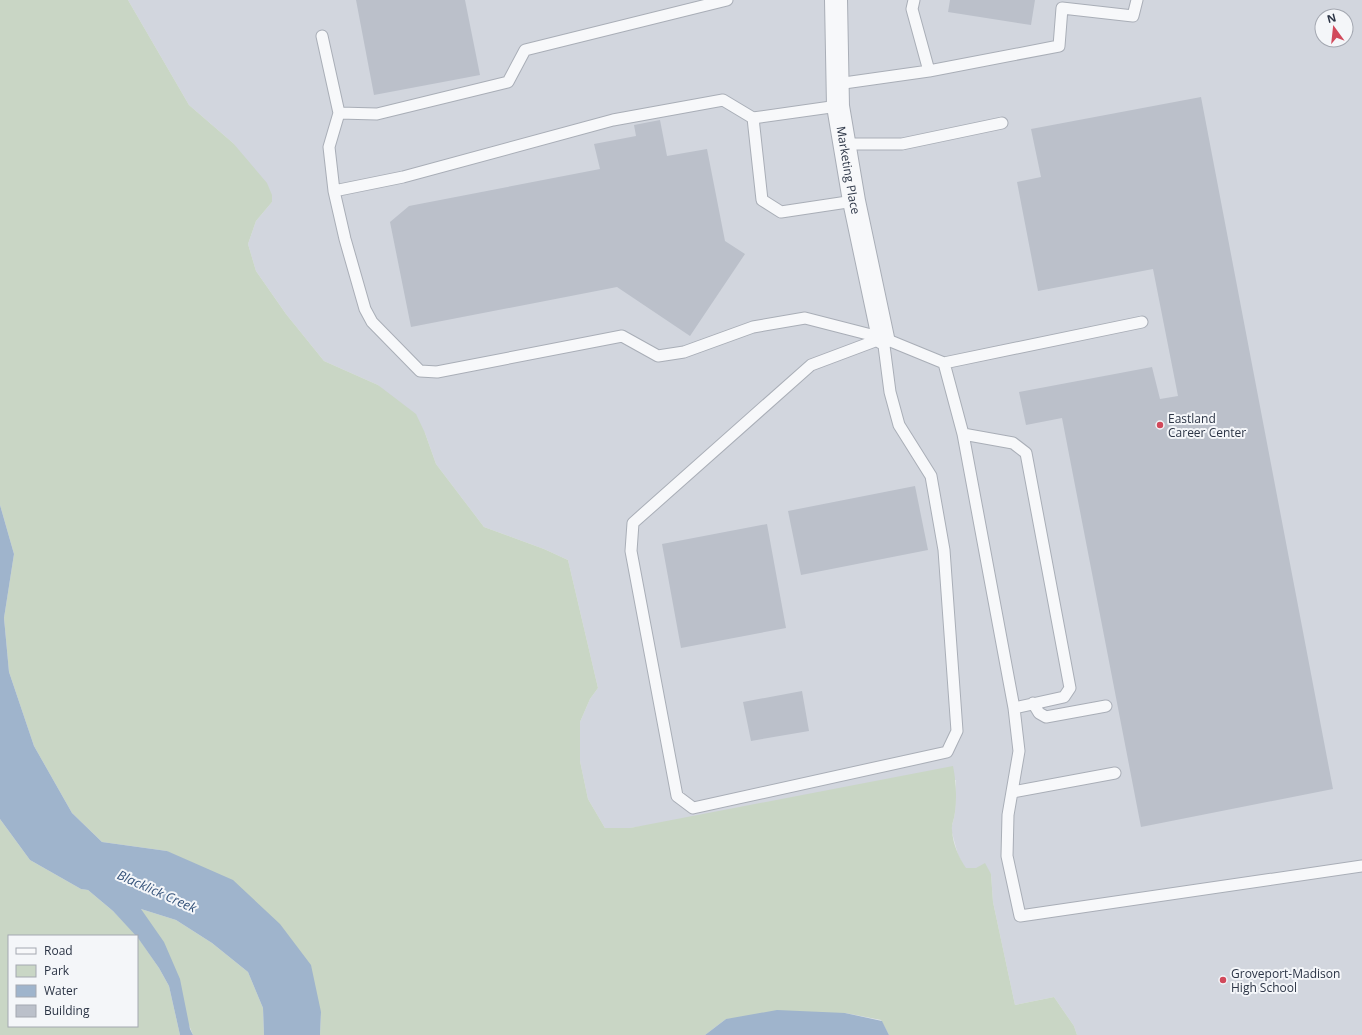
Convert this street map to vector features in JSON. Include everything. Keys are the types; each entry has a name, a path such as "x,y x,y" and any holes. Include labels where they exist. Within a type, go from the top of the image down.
{"street":[{"name":"Marketing Place","path":"836,0 838,106 854,201 883,338"}],"lane":[{"path":"338,113 377,114 508,82 525,50 727,0"},
{"path":"914,0 912,9 928,71"},
{"path":"837,84 928,71 1059,46 1062,8 1133,16 1137,0"},
{"path":"322,36 338,113 329,147 334,191 345,239 365,309 372,322 420,371 437,372 622,336 658,356 684,352 753,327 805,318 883,338 944,363 1142,322"},
{"path":"334,191 403,177 612,120 723,100 753,118 838,106"},
{"path":"753,118 762,200 781,212 854,201"},
{"path":"844,144 902,144 1002,124"},
{"path":"883,338 890,392 899,425 931,476 944,550 957,731 946,752 693,808 677,796 631,551 633,523 811,365 883,338"},
{"path":"944,363 963,434 1014,708 1019,751 1008,815 1007,856 1020,916 1362,866"},
{"path":"963,434 1013,443 1026,453 1070,688 1064,697 1014,708"},
{"path":"1033,704 1039,713 1046,717 1106,706"},
{"path":"1013,792 1115,773"}],"shaded area":[{"path":"128,0 1362,0 1362,1035 1077,1035 1074,1026 1054,997 1015,1005 993,902 991,874 976,868 965,868 958,855 951,829 955,814 956,780 630,828 605,828 588,799 580,761 580,722 590,699 598,688 568,560 544,549 484,527 436,464 425,433 378,385 324,361 286,314 256,271 248,244 256,221 272,202 233,143 189,105"}],"green space":[{"path":"0,0 128,0 189,105 233,143 267,183 272,195 272,202 256,221 248,244 256,271 286,314 324,361 378,385 416,414 425,433 436,464 484,527 544,549 568,560 598,688 590,699 580,722 580,761 588,799 605,828 630,828 953,766 956,795 955,814 952,828 953,840 958,854 966,868 976,868 985,863 991,874 993,902 1015,1005 1054,997 1074,1026 1077,1035 889,1035 881,1020 845,1013 726,1019 705,1035 320,1035 321,1012 167,851 102,842 72,813 34,746 9,672 4,618 14,554 0,505"},
{"path":"0,819 30,860 81,889 88,890 113,911 136,935 8,935 8,1027 138,1027 138,937 159,968 169,986 180,1035 0,1035"},
{"path":"141,909 176,920 212,943 248,972 263,1008 264,1035 193,1035"}],"water":[{"name":"Blacklick Creek","path":"0,505 14,554 4,618 9,672 34,746 72,813 102,842 167,851 233,880 280,924 311,965 321,1012 320,1035 264,1035 263,1008 248,972 212,943 176,920 141,909 164,942 180,979 190,1029 193,1035 180,1035 169,986 159,968 138,938 138,935 135,935 113,911 88,890 81,889 30,860 0,819"},
{"path":"777,1010 845,1013 882,1021 889,1035 705,1035 726,1019"}],"building":[{"path":"356,0 465,0 480,75 374,95"},
{"path":"950,0 1035,0 1031,25 948,12"},
{"path":"1201,97 1333,789 1141,827 1062,418 1026,425 1019,392 1152,367 1160,399 1178,396 1153,269 1038,291 1017,182 1041,177 1031,129"},
{"path":"660,120 667,156 707,149 725,241 745,254 690,336 617,287 411,327 390,222 409,206 600,169 594,144 636,136 634,125"},
{"path":"915,486 928,550 801,575 788,511"},
{"path":"767,524 786,628 681,648 662,544"},
{"path":"802,691 809,731 751,741 743,702"}],"place":[{"name":"Eastland Career Center","path":"1160,425"},
{"name":"Groveport-Madison High School","path":"1223,980"}]}
